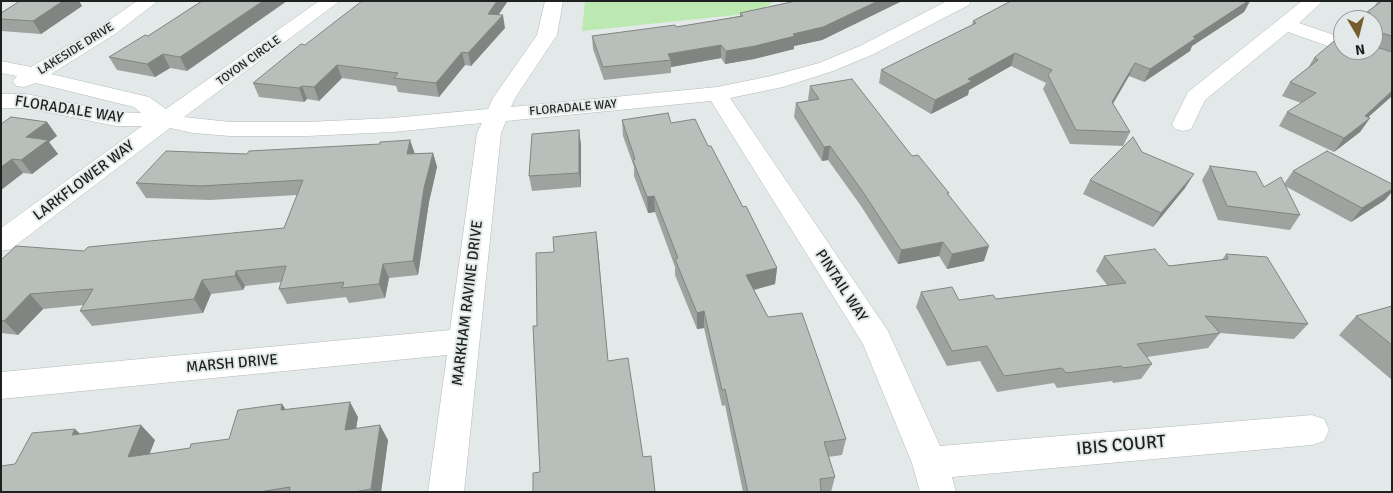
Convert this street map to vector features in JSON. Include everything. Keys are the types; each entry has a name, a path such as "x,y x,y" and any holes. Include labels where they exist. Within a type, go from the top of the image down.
{"street":[{"name":"LAKESIDE DRIVE","path":"1,94 108,30 149,1"},
{"name":"TOYON CIRCLE","path":"166,120 331,1"},
{"path":"496,115 504,98 547,35 554,1"},
{"name":"FLORADALE WAY","path":"1,100 26,101 116,119 166,120 193,126 230,129 307,129 393,125 716,94 774,82 826,67 867,50 962,1"},
{"path":"1183,124 1196,97 1314,1"},
{"path":"1286,25 1333,41"},
{"name":"FLORADALE WAY","path":"1,67 141,102 166,120"},
{"name":"PINTAIL WAY","path":"716,94 877,340 934,477"},
{"name":"MARKHAM RAVINE DRIVE","path":"446,492 489,133 496,115"},
{"name":"LARKFLOWER WAY","path":"1,242 166,120"},
{"name":"MARSH DRIVE","path":"1,386 463,341"},
{"name":"IBIS COURT","path":"934,477 1312,430"}],"green space":[{"path":"585,1 775,1 755,13 582,31"}],"building":[{"path":"20,1 63,1 33,21 1,19 1,13"},
{"path":"202,1 263,1 180,57 163,54 147,64 109,57 145,35 148,36"},
{"path":"362,1 497,1 488,14 503,15 468,53 462,52 436,83 394,78 398,73 337,65 314,87 302,86 299,88 253,83 301,44 305,45"},
{"path":"796,1 878,1 823,27 793,34 795,36 726,51 721,45 668,54 671,60 603,67 592,36 675,25 676,27 743,16 740,13"},
{"path":"1011,1 1248,1 1193,37 1196,38 1150,69 1135,63 1112,102 1130,132 1076,130 1048,75 1052,70 1015,53 968,79 972,81 935,100 881,70 976,23 973,21"},
{"path":"1382,1 1392,1 1392,36 1383,33 1383,10 1370,10"},
{"path":"1333,42 1333,60 1383,60 1383,49 1392,52 1392,91 1365,116 1370,118 1344,138 1287,112 1316,93 1290,82 1318,60 1314,58"},
{"path":"852,79 912,156 918,155 989,246 952,254 943,242 901,250 830,146 824,147 796,103 819,99 810,86"},
{"path":"668,113 671,123 695,119 708,146 711,146 743,207 746,206 777,268 746,275 768,317 802,313 846,439 824,442 835,477 820,479 821,492 748,492 725,389 722,390 704,311 697,313 675,259 678,258 654,196 647,197 633,160 635,159 622,120"},
{"path":"11,117 47,122 26,137 48,140 21,160 12,159 1,167 1,124"},
{"path":"579,130 579,173 529,176 532,134"},
{"path":"1133,137 1142,152 1194,174 1161,213 1090,180"},
{"path":"410,140 407,154 433,153 424,188 413,261 383,264 379,284 342,288 344,282 279,289 286,266 236,271 235,276 202,280 194,299 80,311 93,289 30,294 4,321 1,320 1,260 16,246 84,251 88,247 284,228 303,180 201,186 136,183 166,151 247,154 249,151 380,144 380,142"},
{"path":"1327,151 1392,184 1392,189 1362,208 1293,171"},
{"path":"1210,166 1256,172 1264,187 1281,177 1300,215 1227,206"},
{"path":"596,232 608,361 628,358 643,457 651,456 655,492 533,492 533,473 540,472 533,326 537,326 536,253 554,252 553,237"},
{"path":"1155,249 1169,266 1228,259 1226,254 1267,257 1308,324 1205,316 1220,333 1137,344 1152,364 1066,373 1062,368 1004,376 987,346 952,351 921,292 952,287 959,300 993,295 996,299 1126,283 1104,256"},
{"path":"1392,306 1392,345 1356,316"},
{"path":"350,402 345,430 380,425 371,489 354,492 289,492 290,487 259,492 1,492 1,466 15,464 32,433 75,429 72,435 141,425 128,457 190,448 191,444 229,439 238,410 282,404 281,410"}]}
